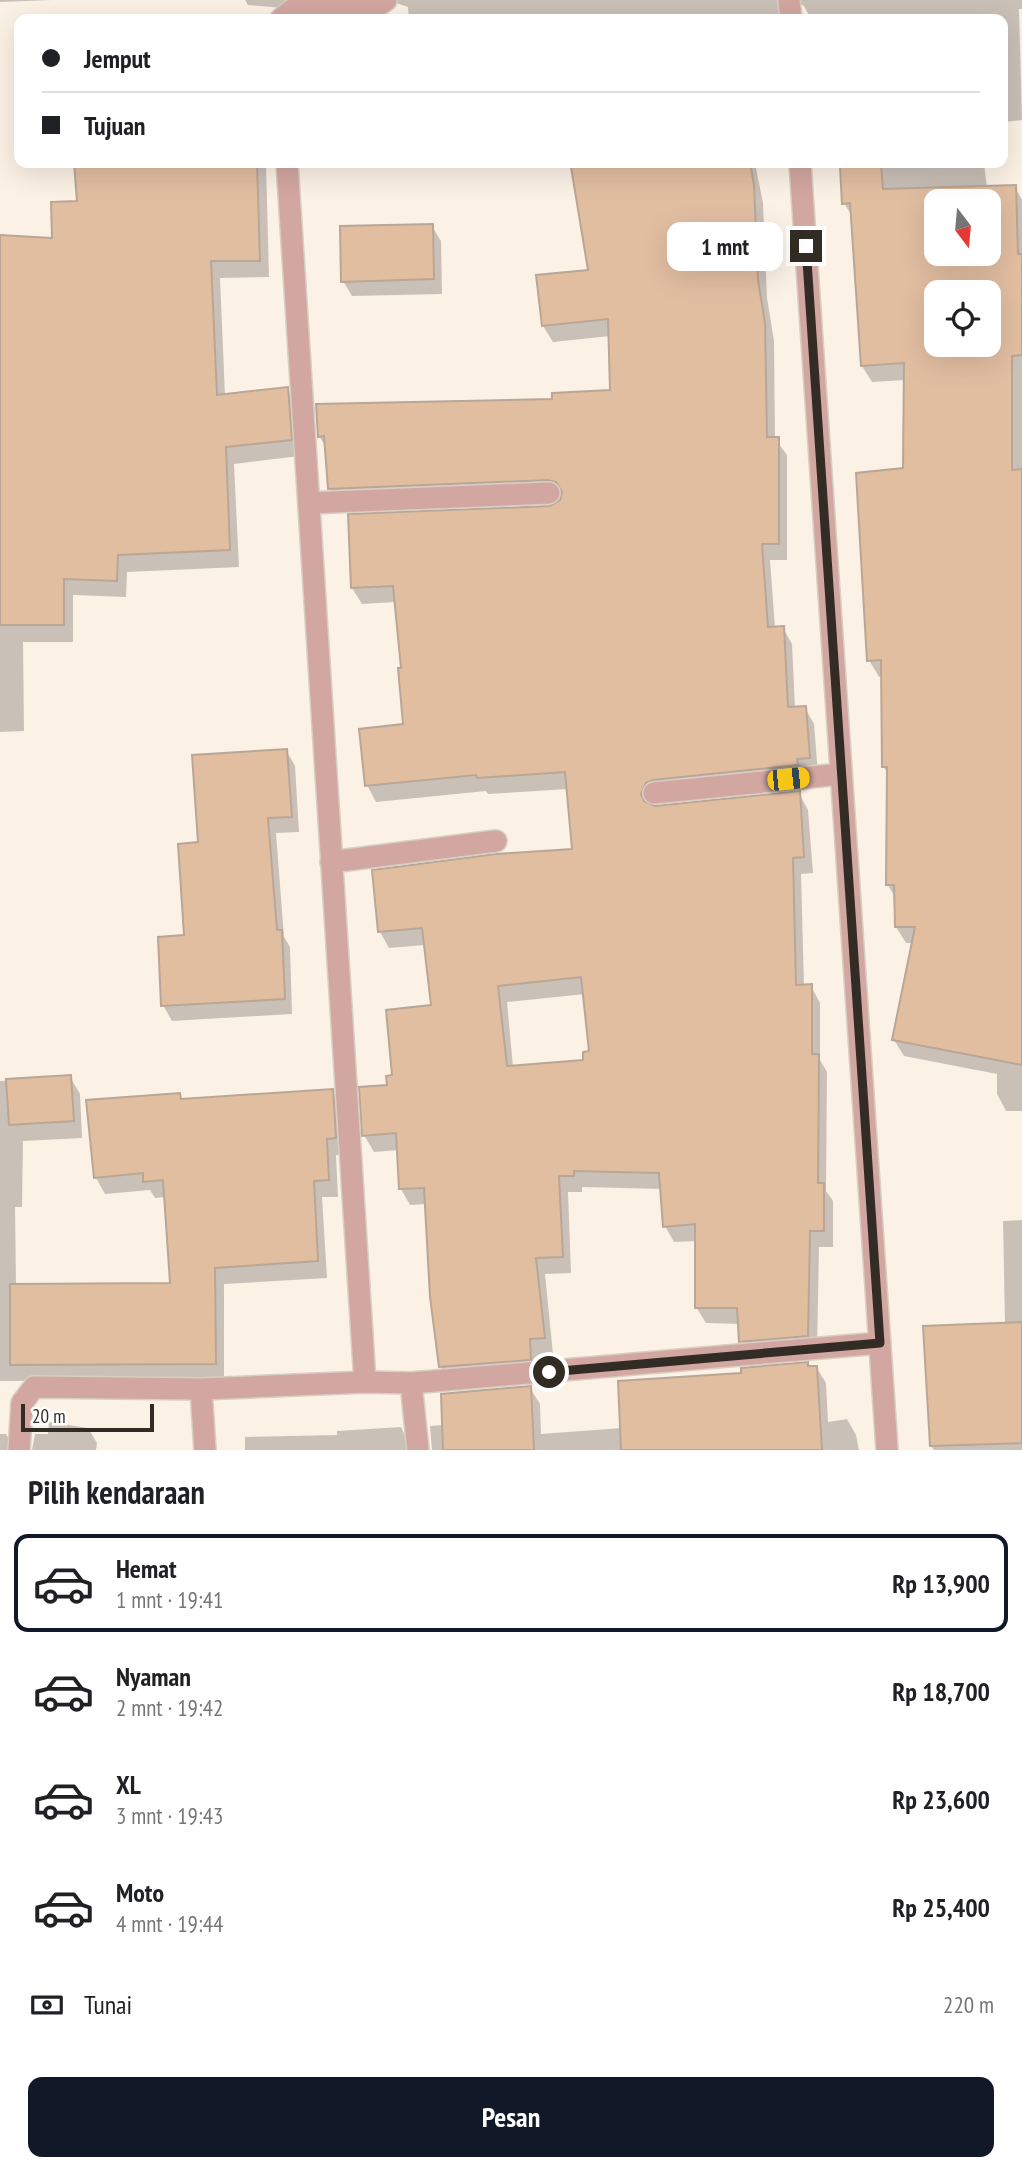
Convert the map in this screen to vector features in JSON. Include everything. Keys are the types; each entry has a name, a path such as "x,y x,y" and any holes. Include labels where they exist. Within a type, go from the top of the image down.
{"street":[{"path":"288,14 292,10 379,5 386,0"},
{"path":"287,168 365,1382"},
{"path":"800,168 887,1450"},
{"path":"309,503 548,492"},
{"path":"654,793 841,774"},
{"path":"331,862 496,841"},
{"path":"19,1450 22,1403 34,1387 201,1389 365,1382 411,1384 880,1343"},
{"path":"411,1384 418,1450"},
{"path":"201,1389 205,1450"}],"building":[{"path":"74,168 257,168 260,261 211,261 217,395 288,387 292,440 226,447 230,550 118,555 117,581 64,579 64,625 0,625 0,235 52,238 51,202 77,201"},
{"path":"571,168 751,168 758,280 765,323 767,437 779,437 779,544 762,544 768,627 784,626 788,707 806,706 810,758 797,759 798,765 653,780 646,783 641,794 644,801 655,806 800,791 804,857 793,858 796,985 812,984 812,1054 819,1054 818,1183 824,1183 824,1231 810,1231 808,1336 739,1342 737,1308 695,1308 695,1224 663,1227 659,1173 574,1171 574,1176 559,1176 563,1257 536,1258 545,1338 530,1339 531,1360 439,1367 430,1297 424,1188 399,1189 396,1133 362,1136 359,1087 387,1085 386,1076 392,1075 386,1010 431,1005 422,928 378,932 372,870 496,854 572,849 565,772 477,778 476,775 365,786 359,729 403,724 398,668 401,668 393,586 351,588 348,514 550,506 560,500 562,492 556,482 548,480 328,489 324,436 318,437 316,404 552,399 552,393 610,390 608,319 542,326 536,275 588,270","holes":["581,977 589,1051 583,1052 583,1060 507,1066 498,986"]},
{"path":"840,168 881,168 883,189 1016,185 1018,254 1022,254 1022,355 1012,356 1012,470 1022,469 1022,1065 892,1040 915,927 895,927 894,885 886,885 887,767 882,767 881,660 867,661 856,473 903,468 904,363 861,366 850,203 842,204"},
{"path":"433,224 434,279 341,282 340,226"},
{"path":"287,749 292,817 268,818 277,930 282,930 285,999 161,1006 158,937 184,935 178,844 198,842 192,755"},
{"path":"71,1075 74,1121 9,1125 6,1079"},
{"path":"333,1089 336,1138 327,1139 329,1180 314,1181 318,1261 215,1268 216,1364 10,1365 10,1284 170,1283 163,1180 143,1182 143,1173 94,1178 86,1100 180,1093 181,1099"},
{"path":"1022,1322 1022,1443 930,1446 923,1326"},
{"path":"808,1362 808,1366 817,1366 822,1450 621,1450 618,1381 741,1373 741,1368"},
{"path":"531,1386 534,1450 443,1450 441,1394"}],"route":[{"path":"549,1372 880,1343 806,246"}]}
